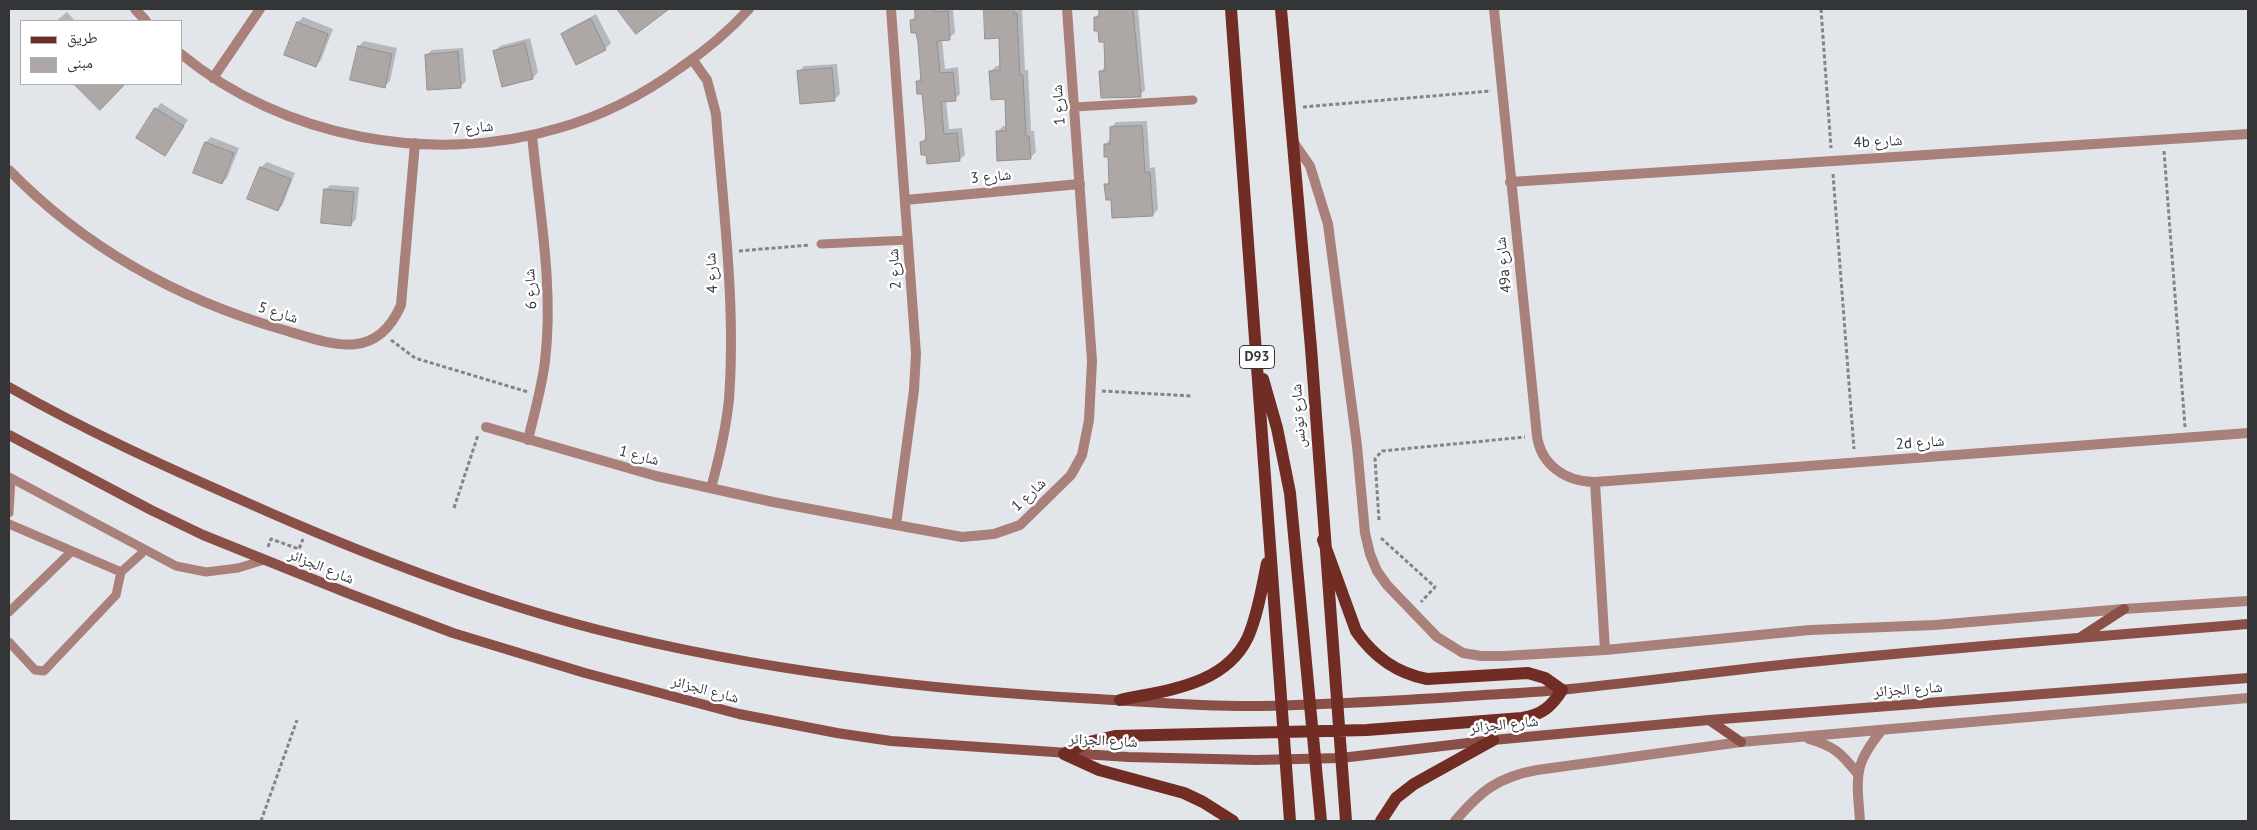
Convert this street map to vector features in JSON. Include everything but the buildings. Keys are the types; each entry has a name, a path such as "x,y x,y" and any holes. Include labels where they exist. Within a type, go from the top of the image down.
{"main road":[{"name":"D93","path":"1231,9 1290,821"},
{"name":"شارع تونس","path":"1281,9 1311,348 1323,540 1346,821"},
{"path":"1257,360 1277,428 1290,493 1321,821"},
{"name":"شارع الجزائر","path":"9,387 116,444 307,529 396,565 521,608 597,630 667,645 798,670 921,687 1159,703 1282,706 1336,704 1562,690 1796,663 2248,624"},
{"name":"شارع الجزائر","path":"9,435 151,510 204,535 401,614 519,654 739,714 837,733 891,741 1128,758 1341,758 1493,740 1709,720 2248,678"},
{"path":"1064,754 1089,742 1115,736 1339,731 1534,716 1545,711 1555,702 1562,690 1545,678 1528,673 1427,679 1412,676 1385,663 1364,643 1356,631 1323,540"},
{"path":"1120,700 1199,681 1230,661 1244,644 1253,624 1270,551"},
{"path":"2081,638 2124,608"},
{"path":"1709,720 1741,742"},
{"path":"1381,821 1396,798 1405,790 1493,740"},
{"path":"1064,754 1099,770 1184,793 1203,802 1233,821"}],"street":[{"path":"135,9 145,20"},
{"path":"213,78 260,9"},
{"name":"شارع 7","path":"182,55 213,78 263,106 306,123 351,134 414,143 475,144 532,135 560,128 614,106 665,78 692,59 749,9"},
{"name":"شارع 2","path":"891,9 915,334 916,374 896,525"},
{"name":"شارع 1","path":"486,427 601,461 711,488 896,525 970,537 994,534 1020,525 1064,483 1077,466 1086,439 1091,390 1092,361 1067,9"},
{"name":"49a شارع","path":"1494,9 1537,436 1541,453 1558,472 1578,480 1595,482"},
{"name":"شارع 4","path":"692,59 707,80 715,102 726,252 730,372 724,430 711,488"},
{"name":"4b شارع","path":"1510,182 2248,134"},
{"name":"شارع 6","path":"528,440 545,362 548,310 532,135"},
{"path":"1292,139 1310,166 1328,224 1357,446 1365,533 1377,571 1387,586 1437,637 1463,653 1481,656 1504,656 1605,650 1810,630 1935,625 2124,608 2248,601"},
{"path":"384,332 396,315 403,295 414,143"},
{"name":"شارع 5","path":"9,170 45,204 88,239 150,277 227,313 332,344 354,345 366,342 384,332"},
{"name":"شارع 3","path":"905,200 1080,184"},
{"name":"2d شارع","path":"1595,482 2248,433"},
{"path":"1595,482 1605,650"},
{"path":"1455,821 1481,793 1505,778 1521,773 1741,742 2248,698"},
{"path":"1860,821 1857,773 1866,752 1882,730"},
{"path":"1803,737 1833,747 1840,752 1857,773"}],"lane":[{"path":"1074,107 1192,100"},
{"path":"821,244 908,240"},
{"path":"9,513 10,478 176,566 206,572 238,568 264,560"},
{"path":"9,524 121,572"},
{"path":"10,645 35,670 44,671 116,595 121,572 141,554 143,549"},
{"path":"9,612 72,551"}],"path":[{"path":"1821,9 1856,462"},
{"path":"1289,108 1502,91"},
{"path":"2163,140 2186,438"},
{"path":"726,252 810,245"},
{"path":"384,332 398,346 415,358 538,395"},
{"path":"1091,390 1192,396"},
{"path":"454,508 477,438 486,427"},
{"path":"1412,612 1435,587 1380,538 1375,459 1382,450 1537,436"},
{"path":"264,560 271,539 299,549 307,529"},
{"path":"261,821 297,720"}]}
